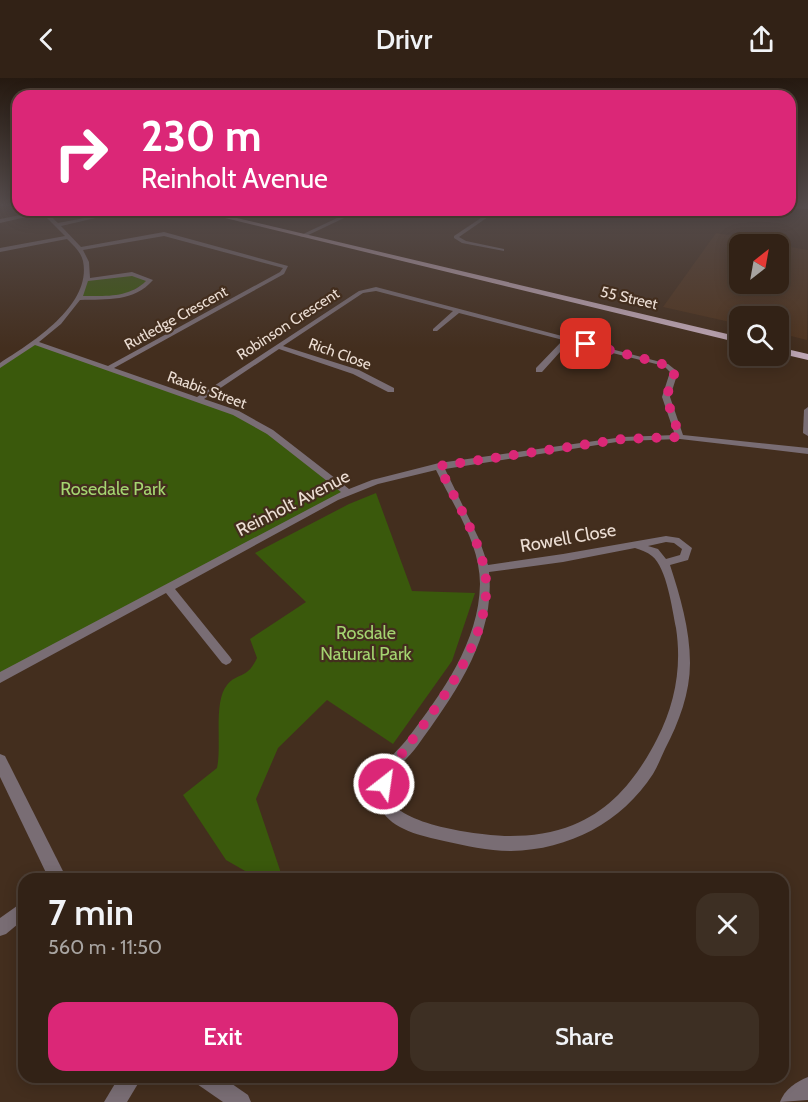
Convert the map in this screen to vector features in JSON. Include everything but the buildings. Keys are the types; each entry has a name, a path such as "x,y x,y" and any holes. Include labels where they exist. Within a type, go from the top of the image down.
{"main road":[{"name":"55 Street","path":"374,253 729,337"},
{"path":"789,353 808,357"}],"street":[{"path":"0,366 35,343 64,316 78,298 86,280 87,263 82,253"},
{"name":"Rutledge Crescent","path":"109,368 272,278 286,267 233,253"},
{"path":"78,298 117,298 145,285 150,280 132,274 86,280"},
{"name":"Robinson Crescent","path":"199,399 368,289 383,290 660,363 674,370 674,377 666,397 680,437"},
{"path":"435,330 459,310"},
{"path":"539,370 568,339"},
{"name":"Raabis Street","path":"35,343 236,413 260,426 347,492"},
{"name":"Rich Close","path":"278,347 356,372 391,390"},
{"path":"808,410 808,434"},
{"name":"Reinholt Avenue","path":"0,678 347,492 383,480 439,466 623,439 680,437 808,451"},
{"path":"439,466 484,569 483,608 472,645 428,720 387,774 383,794 392,813 404,822 458,839 497,844 558,838 584,828 626,800 653,766 675,712 684,673 680,634 664,563 684,556 687,548 671,539 637,545"},
{"name":"Rowell Close","path":"484,569 637,545 654,552 664,563"},
{"path":"168,588 226,660"},
{"path":"0,761 55,873"},
{"path":"0,928 18,914"},
{"path":"114,1102 128,1083"},
{"path":"213,1083 241,1102"},
{"path":"790,1102 808,1087"}],"shaded area":[{"path":"702,253 729,253 729,294 789,294 789,253 808,253 807,340 789,336 789,306 729,306 729,322 663,307"}],"green space":[{"path":"138,275 150,281 124,295 78,298 85,280"},
{"name":"Rosedale Park","path":"35,343 199,399 260,426 347,492 0,678 0,366"},
{"name":"Rosdale Natural Park","path":"376,493 412,591 475,593 452,661 393,744 327,700 278,748 256,799 281,873 249,873 226,860 183,795 217,768 220,702 227,685 250,670 257,658 250,639 306,602 255,553 349,504"}],"route":[{"path":"384,784 387,774 428,720 466,658 478,629 483,608 485,583 482,559 439,466 623,439 680,437 666,397 667,389 675,374 671,367 586,344"}]}
